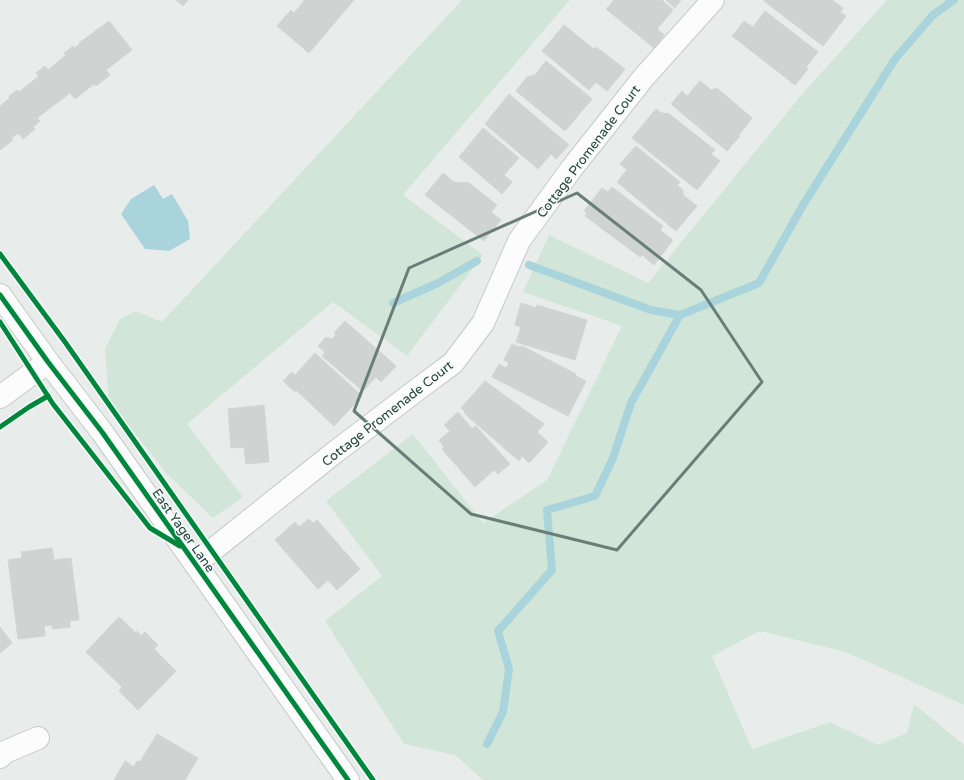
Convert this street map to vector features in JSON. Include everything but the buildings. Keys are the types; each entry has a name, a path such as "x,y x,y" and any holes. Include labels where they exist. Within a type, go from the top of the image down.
{"street":[{"name":"Cottage Promenade Court","path":"195,564 340,448 453,363 483,323 519,241 572,168 644,77 713,0"},
{"name":"East Yager Lane","path":"0,295 48,362 102,432 348,780"},
{"path":"0,397 48,362"},
{"path":"0,757 5,752 38,738"}],"highlighted area":[{"path":"577,193 701,290 762,382 617,550 471,514 354,411 409,268"}],"green space":[{"path":"462,0 570,0 403,195 483,255 407,356 333,302 187,424 243,497 213,518 167,474 109,401 105,349 120,319 136,311 162,322"},
{"path":"887,0 964,0 964,705 846,652 760,631 712,656 752,749 830,722 878,745 907,733 914,704 964,745 964,780 483,780 455,755 404,744 325,621 382,576 326,501 413,434 483,523 547,480 622,326 523,292 549,235 648,283 803,93"}],"water":[{"path":"154,185 163,199 172,194 188,221 190,239 169,251 145,249 121,214 131,199"}],"waterway":[{"path":"487,744 503,712 509,669 498,631 552,570 547,510 595,496 613,458 631,403 680,315 759,283 803,205 895,59 933,15 954,0"},
{"path":"393,303 438,283 477,261"},
{"path":"529,265 651,310 680,315"}],"cycle path":[{"path":"0,254 65,342 373,780"},
{"path":"0,295 48,362 102,432 348,780"},
{"path":"0,322 53,404 150,528 180,546"},
{"path":"0,427 48,396"}]}
